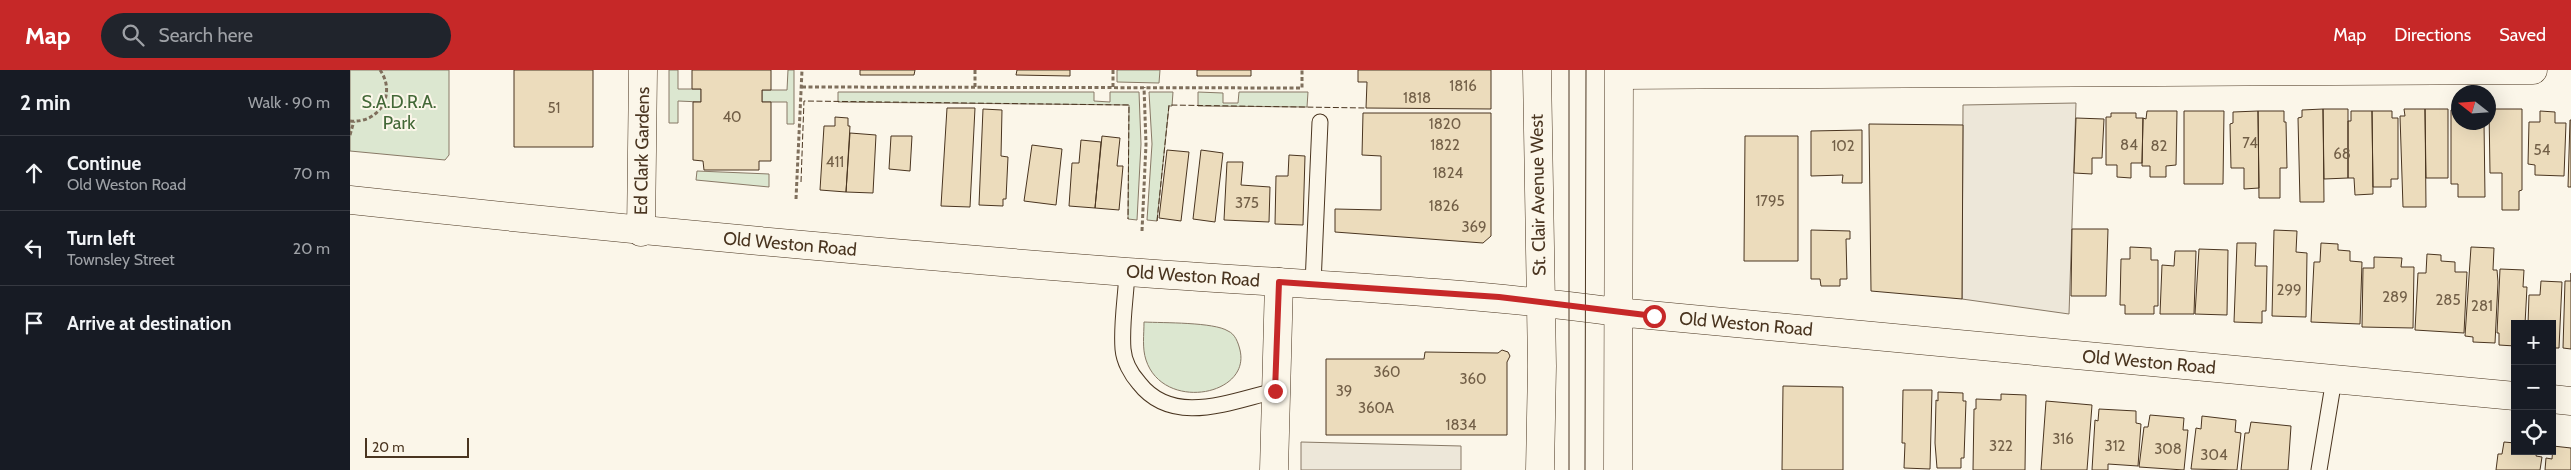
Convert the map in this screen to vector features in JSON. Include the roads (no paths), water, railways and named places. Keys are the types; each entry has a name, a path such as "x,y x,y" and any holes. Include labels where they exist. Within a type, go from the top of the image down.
{"street":[{"name":"Ed Clark Gardens","path":"641,232 643,70"},
{"name":"St. Clair Avenue West","path":"1537,70 1540,470"},
{"path":"1618,470 1617,312 1620,72 2533,70"},
{"name":"Old Weston Road","path":"350,200 641,232 1127,272 1540,301 1617,312 2511,396"},
{"path":"1274,470 1279,282"},
{"path":"2556,399 2571,401"}],"lane":[{"path":"1313,284 1320,122"},
{"path":"1127,272 1123,350 1134,378 1153,397 1172,405 1194,409 1275,391"},
{"path":"2319,470 2334,379"}],"tram line":[{"path":"1569,70 1569,470"},
{"path":"1585,470 1586,70"}],"park label":[{"name":"S.A.D.R.A. Park","path":"399,112"}]}
